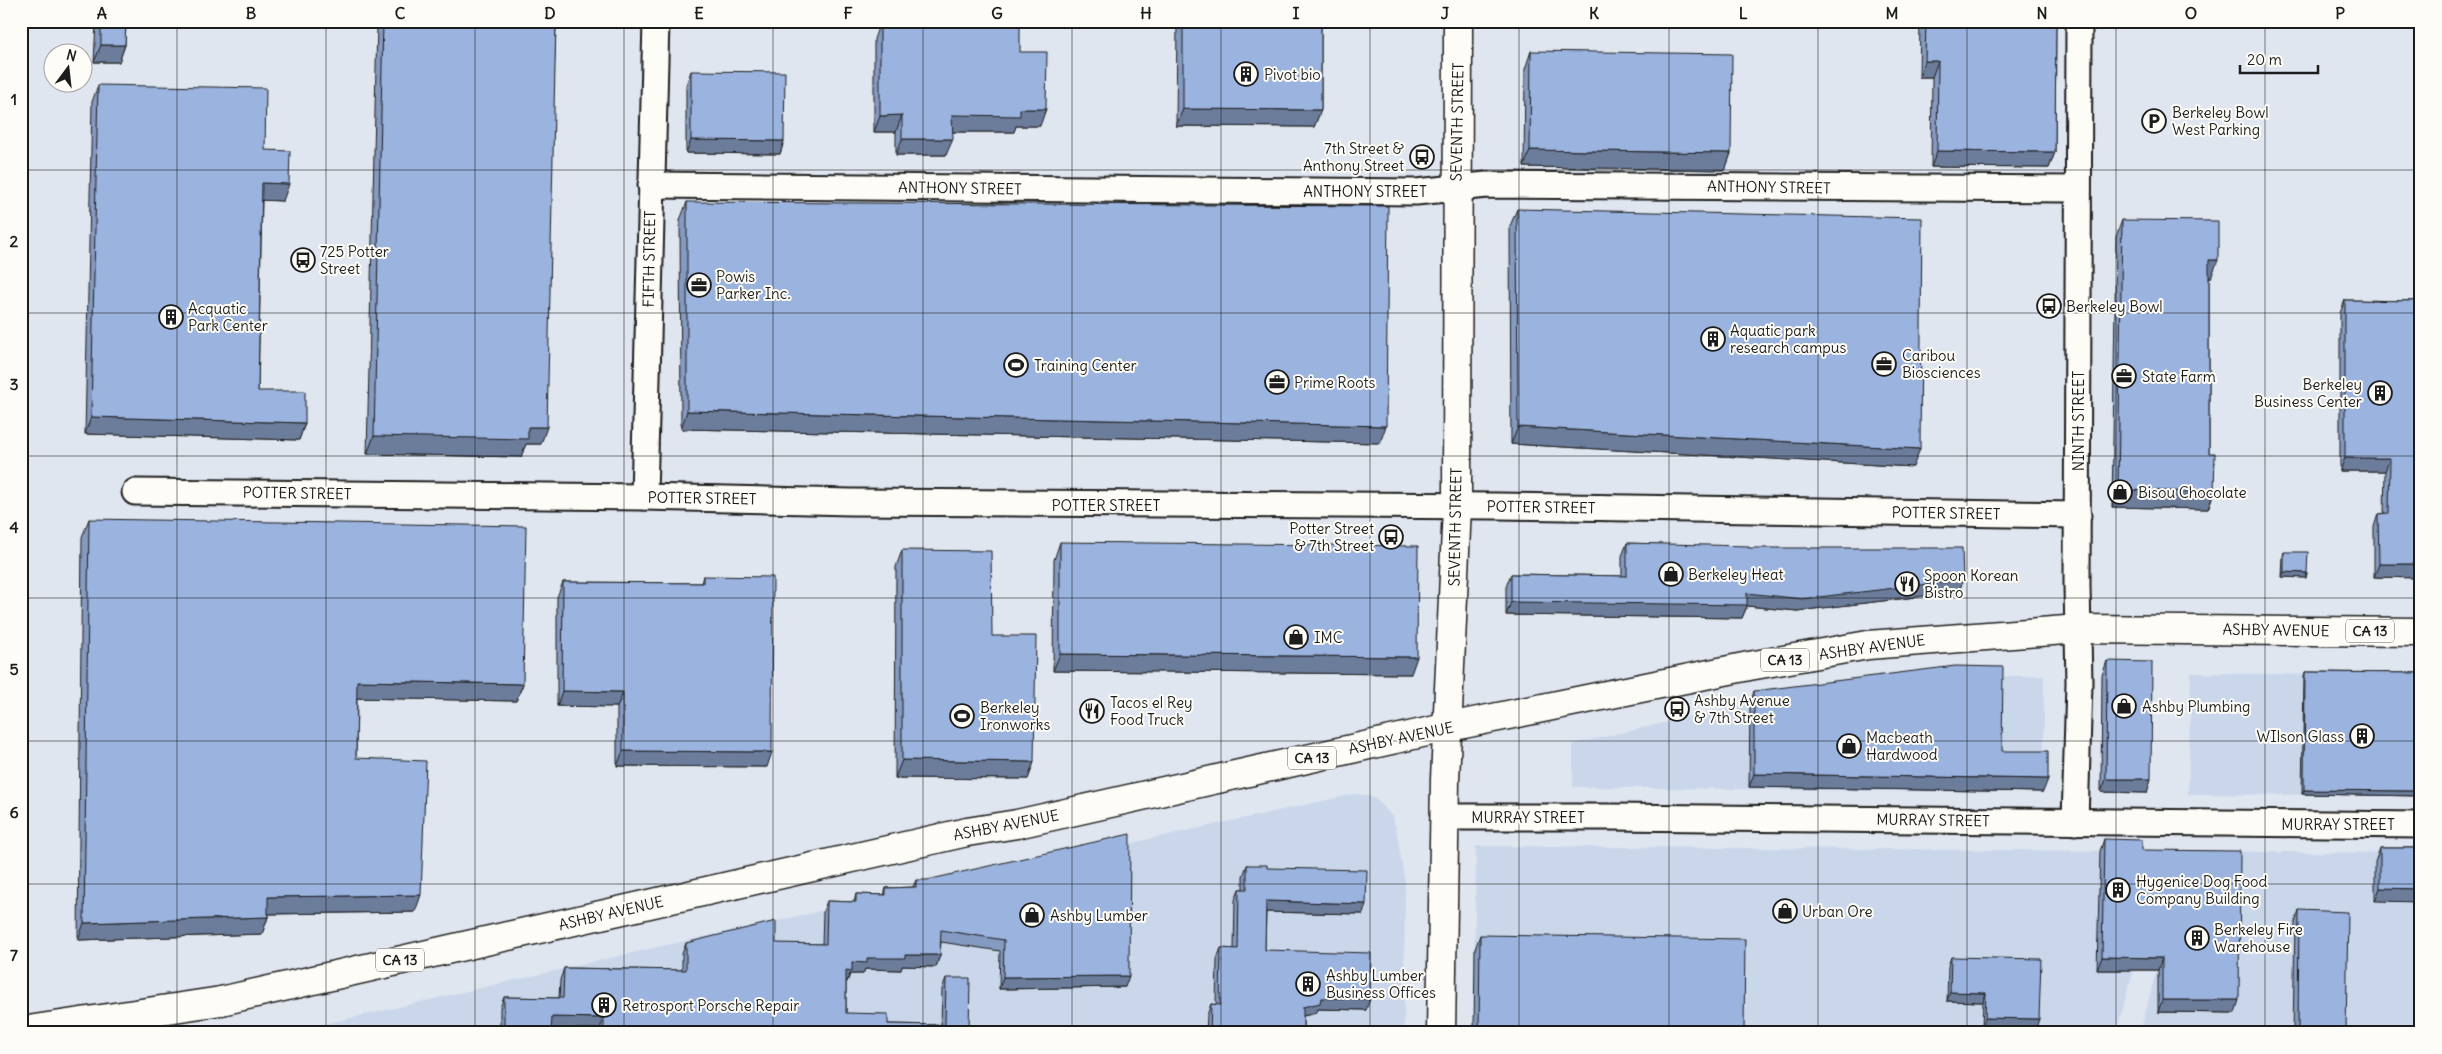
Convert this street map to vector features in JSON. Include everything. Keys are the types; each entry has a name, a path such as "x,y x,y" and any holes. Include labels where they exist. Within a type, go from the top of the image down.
{"main road":[{"name":"SEVENTH STREET","path":"1440,1033 1446,817 1445,780 1449,728 1457,506 1458,21"},
{"name":"ASHBY AVENUE","path":"221,1001 967,832 1033,820 1449,728 1731,670 1868,645 2079,628 2421,632"},
{"name":"CA 13","path":"21,1031 221,1001"},
{"name":"CA 13","path":"121,1033 221,1001"}],"street":[{"name":"FIFTH STREET","path":"644,497 650,185 656,21"},
{"name":"NINTH STREET","path":"2075,822 2079,628 2079,21"},
{"name":"ANTHONY STREET","path":"650,185 1416,192 1486,185 2078,189"},
{"name":"POTTER STREET","path":"135,492 644,497 986,504 1457,506 2078,515"},
{"name":"MURRAY STREET","path":"1446,817 2421,825"}],"shaded area":[{"path":"2191,673 2421,676 2421,796 2188,794"},
{"path":"2044,675 2044,793 1573,787 1573,744 1750,703 1840,690 1950,678"},
{"path":"1354,794 1366,795 1376,799 1391,815 1396,827 1405,883 1404,1033 286,1033 666,945"},
{"name":"Urban Ore","path":"1476,846 2138,851 2135,965 2116,1033 1473,1033"},
{"path":"2157,851 2421,853 2421,1033 2140,1033 2156,971"}],"building":[{"path":"101,21 126,21 125,45 101,45"},
{"path":"383,21 556,21 547,427 528,427 528,439 374,436"},
{"name":"Pivot bio","path":"1183,21 1321,21 1321,110 1183,109"},
{"path":"1926,21 2056,21 2055,152 1937,151 1938,61 1925,61"},
{"path":"880,22 1020,23 1020,52 1047,52 1046,109 1020,109 1020,116 952,115 953,139 902,139 902,115 880,116"},
{"path":"1531,51 1732,54 1731,153 1530,150"},
{"path":"691,71 785,72 784,141 691,140"},
{"name":"Acquatic Park Center","path":"98,85 266,88 265,150 290,151 289,184 262,183 258,391 305,391 305,423 91,417"},
{"path":"687,202 1388,206 1386,426 687,411"},
{"name":"Aquatic park research campus","path":"1517,209 1922,218 1920,449 1518,427"},
{"path":"2122,220 2218,221 2218,260 2209,260 2209,453 2215,453 2214,492 2118,490"},
{"name":"Berkeley Business Center","path":"2345,300 2421,301 2421,564 2379,564 2378,514 2389,513 2390,458 2345,458"},
{"path":"89,519 526,526 523,684 357,681 356,758 426,761 421,895 268,897 268,917 84,923"},
{"path":"1060,542 1418,546 1417,657 1060,654"},
{"path":"1627,543 1748,546 1748,548 1962,548 1963,580 1802,599 1747,593 1747,605 1511,602 1511,574 1627,576"},
{"name":"Berkeley Ironworks","path":"902,550 991,551 992,636 1036,636 1034,762 902,760"},
{"path":"2284,552 2308,552 2307,573 2284,572"},
{"path":"703,576 773,577 772,752 623,751 623,692 562,691 563,582 703,583"},
{"name":"Ashby Plumbing","path":"2107,661 2152,662 2151,779 2106,779"},
{"name":"Macbeath Hardwood","path":"1955,666 2003,667 2002,751 2048,751 2048,779 1754,774 1754,691"},
{"name":"WIlson Glass","path":"2305,672 2421,673 2421,791 2304,790"},
{"path":"1130,834 1129,976 1003,977 1004,940 941,930 940,955 905,955 905,958 867,958 867,963 852,962 852,971 846,970 846,1013 888,1014 888,1024 945,1025 946,978 970,978 969,1033 604,1033 604,1018 552,1017 551,1033 504,1033 504,997 563,998 564,968 686,970 686,943 776,921 776,943 826,944 827,901 856,902 856,894 886,895 886,888 916,887 916,880 927,880"},
{"path":"2104,839 2142,840 2142,850 2240,851 2239,1000 2162,1000 2162,958 2102,957"},
{"path":"2380,848 2421,848 2421,889 2380,888"},
{"path":"1247,865 1267,865 1267,868 1367,870 1366,904 1266,901 1265,950 1371,953 1370,999 1321,998 1320,1003 1303,1007 1303,1033 1210,1033 1211,1004 1220,1005 1221,948 1238,949 1239,889 1247,889"},
{"path":"2299,910 2348,912 2346,1033 2298,1033"},
{"path":"1480,935 1745,939 1744,1033 1479,1033"},
{"path":"1951,957 2041,959 2039,1019 1985,1018 1986,993 1950,992"}],"place":[{"name":"Pivot bio","path":"1246,74"},
{"name":"Berkeley Bowl West Parking","path":"2154,121"},
{"name":"7th Street & Anthony Street","path":"1422,157"},
{"name":"725 Potter Street","path":"303,260"},
{"name":"Powis Parker Inc.","path":"699,285"},
{"name":"Berkeley Bowl","path":"2049,306"},
{"name":"Acquatic Park Center","path":"171,317"},
{"name":"Aquatic park research campus","path":"1713,339"},
{"name":"Caribou Biosciences","path":"1884,364"},
{"name":"Training Center","path":"1016,365"},
{"name":"State Farm","path":"2124,376"},
{"name":"Prime Roots","path":"1277,382"},
{"name":"Berkeley Business Center","path":"2380,393"},
{"name":"Bisou Chocolate","path":"2120,492"},
{"name":"Potter Street & 7th Street","path":"1391,537"},
{"name":"Berkeley Heat","path":"1671,574"},
{"name":"Spoon Korean Bistro","path":"1907,584"},
{"name":"IMC","path":"1296,637"},
{"name":"Ashby Plumbing","path":"2124,706"},
{"name":"Ashby Avenue & 7th Street","path":"1677,709"},
{"name":"Tacos el Rey Food Truck","path":"1092,711"},
{"name":"Berkeley Ironworks","path":"962,716"},
{"name":"WIlson Glass","path":"2362,736"},
{"name":"Macbeath Hardwood","path":"1849,746"},
{"name":"Hygenice Dog Food Company Building","path":"2118,890"},
{"name":"Urban Ore","path":"1785,911"},
{"name":"Ashby Lumber","path":"1032,915"},
{"name":"Berkeley Fire Warehouse","path":"2197,938"},
{"name":"Ashby Lumber Business Offices","path":"1308,984"},
{"name":"Retrosport Porsche Repair","path":"604,1005"}]}
